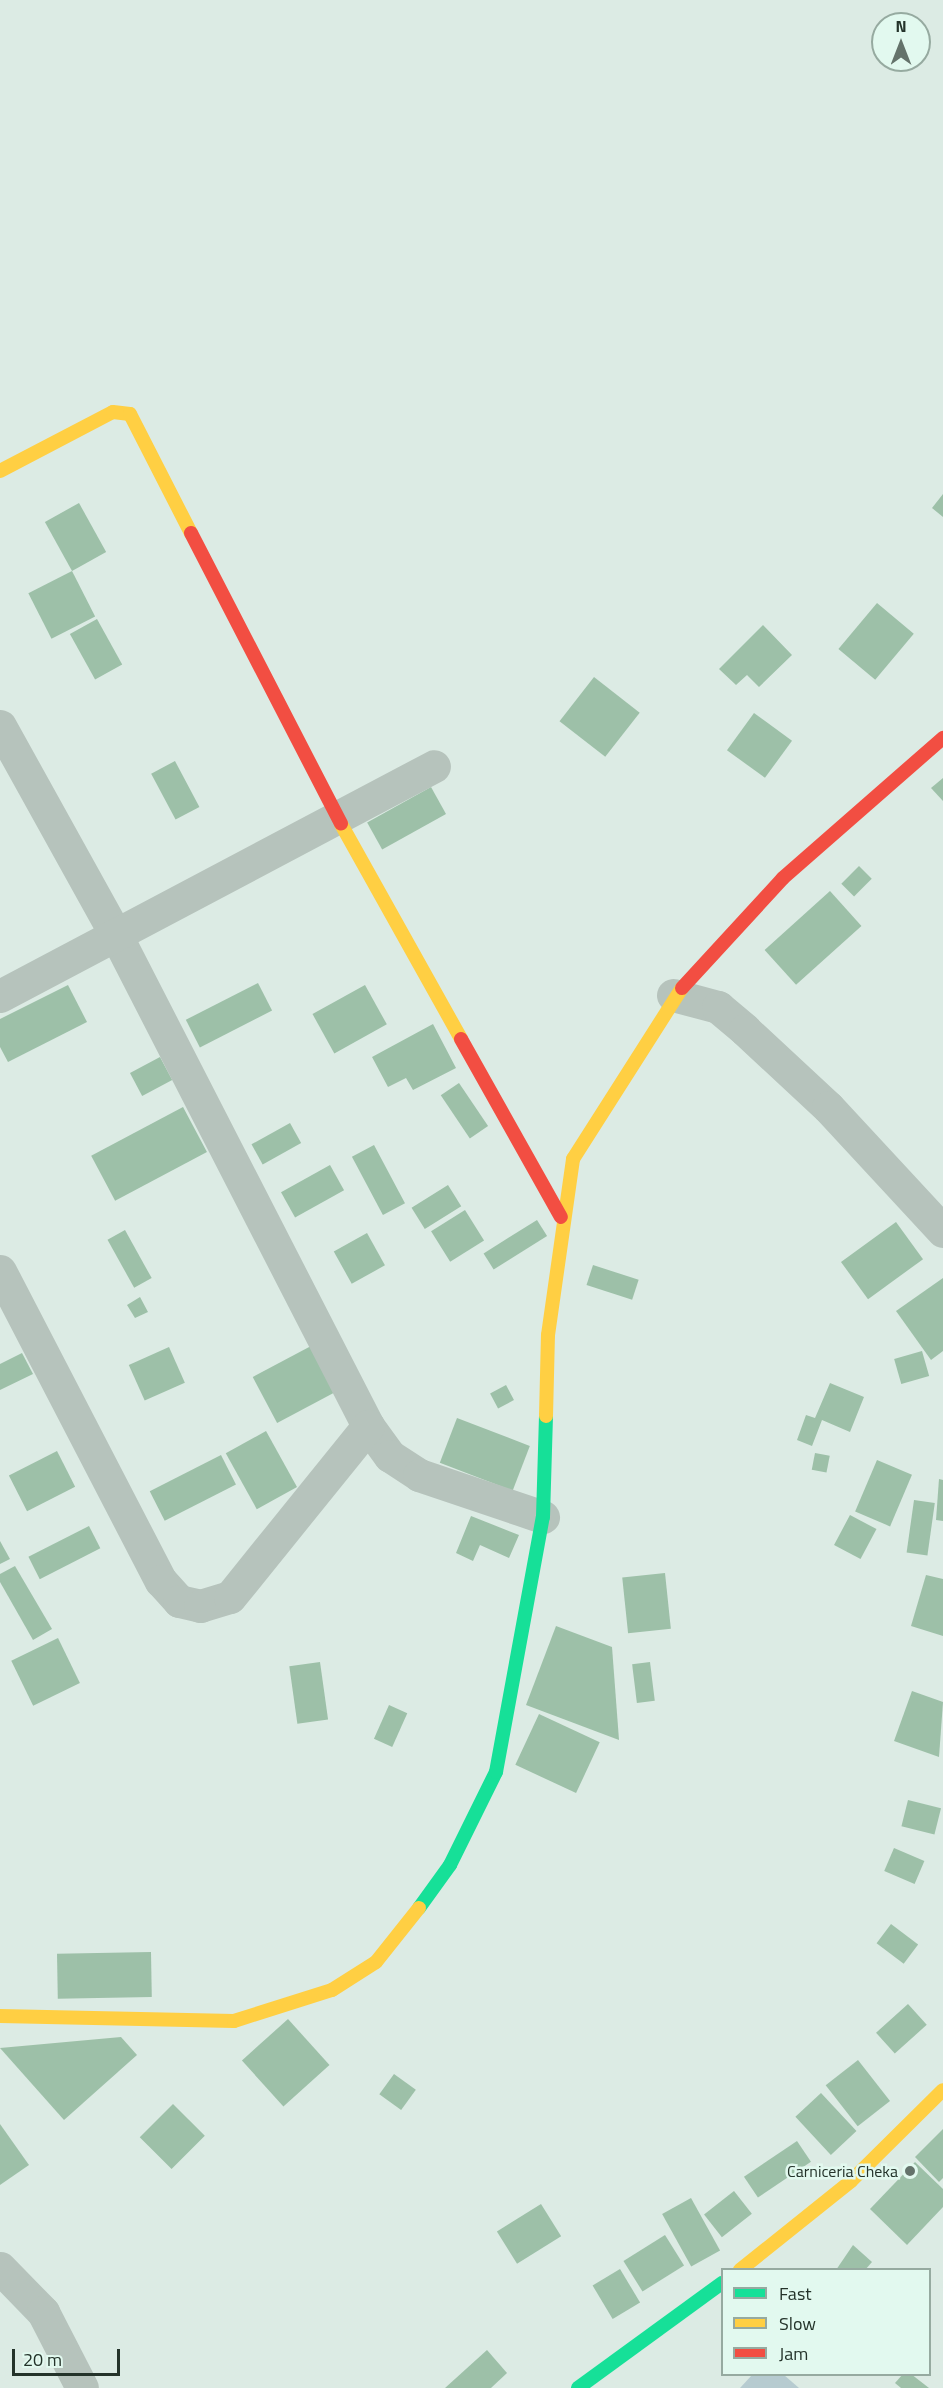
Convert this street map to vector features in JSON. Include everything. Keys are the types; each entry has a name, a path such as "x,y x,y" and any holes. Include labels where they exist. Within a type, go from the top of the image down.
{"street":[{"path":"0,471 113,412 130,414 338,819 561,1216"},
{"path":"0,726 116,935 368,1426 390,1456 419,1475 543,1518"},
{"path":"0,2016 234,2021 332,1990 376,1962 450,1865 496,1772 543,1518 548,1335 561,1216 573,1159 673,995 783,878 943,738"},
{"path":"0,996 338,819 434,766"},
{"path":"673,995 718,1007 746,1030 828,1107 943,1231"},
{"path":"0,1271 161,1581 178,1601 200,1605 230,1597 368,1426"},
{"path":"742,2268 851,2181 943,2090"},
{"path":"0,2268 43,2312 82,2388"},
{"path":"578,2388 721,2284"}],"shaded area":[{"path":"751,2376 785,2376 799,2388 740,2388"}],"building":[{"path":"943,494 943,517 932,508"},
{"path":"79,503 106,552 72,571 45,522"},
{"path":"72,571 95,616 51,639 28,593"},
{"path":"877,603 914,634 875,680 838,649"},
{"path":"97,619 122,664 95,680 70,634"},
{"path":"763,625 792,655 759,687 747,675 736,685 719,669"},
{"path":"594,677 640,713 605,757 560,721"},
{"path":"754,713 792,741 765,778 727,750"},
{"path":"175,761 199,807 176,820 151,774"},
{"path":"943,778 943,801 931,788"},
{"path":"431,787 446,814 382,850 367,822"},
{"path":"859,866 872,879 854,896 841,884"},
{"path":"830,891 861,926 796,985 765,950"},
{"path":"258,983 272,1011 200,1047 186,1020"},
{"path":"68,985 87,1022 8,1062 0,1047 0,1019"},
{"path":"365,985 387,1024 334,1053 313,1014"},
{"path":"433,1024 456,1068 413,1090 406,1078 388,1087 372,1057"},
{"path":"160,1057 172,1080 142,1096 130,1073"},
{"path":"459,1083 488,1126 470,1138 441,1095"},
{"path":"183,1107 207,1152 115,1201 91,1156"},
{"path":"290,1123 301,1143 263,1164 252,1144"},
{"path":"374,1145 405,1203 383,1215 352,1157"},
{"path":"330,1165 344,1190 295,1218 281,1192"},
{"path":"448,1185 461,1206 425,1229 412,1208"},
{"path":"465,1210 484,1241 450,1262 431,1231"},
{"path":"537,1220 547,1236 494,1269 484,1253"},
{"path":"896,1222 923,1259 868,1299 841,1262"},
{"path":"125,1230 152,1278 134,1288 108,1240"},
{"path":"367,1233 385,1265 352,1284 334,1251"},
{"path":"593,1265 639,1280 632,1300 587,1285"},
{"path":"943,1278 943,1351 931,1360 896,1311"},
{"path":"140,1297 148,1312 135,1318 127,1305"},
{"path":"311,1346 335,1392 277,1423 253,1377"},
{"path":"169,1347 185,1383 145,1401 129,1365"},
{"path":"922,1351 929,1376 901,1384 894,1359"},
{"path":"22,1353 33,1374 0,1390 0,1364"},
{"path":"830,1383 864,1397 850,1432 822,1420 812,1446 797,1440 806,1415 815,1418"},
{"path":"506,1385 514,1400 498,1408 490,1393"},
{"path":"457,1418 530,1446 513,1491 440,1463"},
{"path":"266,1431 297,1487 257,1509 226,1453"},
{"path":"57,1451 75,1487 27,1511 9,1476"},
{"path":"815,1453 830,1456 826,1473 812,1470"},
{"path":"221,1455 236,1484 165,1521 150,1491"},
{"path":"877,1460 912,1475 890,1526 855,1512"},
{"path":"939,1479 943,1480 943,1521 936,1520"},
{"path":"914,1500 935,1503 927,1555 907,1552"},
{"path":"850,1515 876,1529 861,1559 834,1545"},
{"path":"471,1516 519,1535 509,1558 480,1545 473,1561 456,1553"},
{"path":"89,1526 100,1548 40,1579 28,1557"},
{"path":"0,1541 10,1559 0,1564"},
{"path":"15,1566 52,1629 33,1640 0,1582 0,1574"},
{"path":"665,1573 671,1629 628,1633 622,1577"},
{"path":"926,1575 943,1579 943,1636 911,1626"},
{"path":"556,1626 612,1647 619,1740 526,1705"},
{"path":"58,1638 80,1683 33,1706 11,1661"},
{"path":"320,1662 328,1719 297,1724 289,1666"},
{"path":"650,1662 655,1701 637,1703 632,1664"},
{"path":"912,1691 943,1702 939,1757 894,1741"},
{"path":"389,1705 407,1713 392,1747 374,1739"},
{"path":"539,1714 600,1742 576,1793 515,1765"},
{"path":"908,1800 941,1808 934,1834 901,1826"},
{"path":"894,1848 924,1861 915,1884 884,1871"},
{"path":"891,1924 918,1944 904,1964 877,1943"},
{"path":"151,1952 152,1997 58,1999 57,1954"},
{"path":"908,2004 927,2025 895,2054 876,2033"},
{"path":"288,2019 329,2065 283,2107 242,2060"},
{"path":"121,2037 137,2055 64,2120 0,2048"},
{"path":"858,2060 890,2101 858,2126 826,2085"},
{"path":"394,2074 416,2090 401,2110 379,2094"},
{"path":"821,2093 856,2131 831,2155 795,2117"},
{"path":"173,2104 205,2136 172,2169 140,2137"},
{"path":"0,2124 29,2165 0,2185"},
{"path":"943,2129 943,2178 939,2182 915,2157"},
{"path":"797,2141 811,2162 758,2198 744,2177"},
{"path":"915,2162 943,2189 943,2207 907,2245 870,2209"},
{"path":"734,2191 752,2214 722,2237 704,2214"},
{"path":"691,2198 720,2250 691,2266 662,2214"},
{"path":"541,2204 561,2236 517,2264 497,2232"},
{"path":"665,2235 684,2266 643,2291 623,2261"},
{"path":"853,2245 872,2262 867,2268 837,2268"},
{"path":"620,2269 640,2302 613,2319 593,2285"},
{"path":"487,2350 507,2373 491,2388 445,2388"},
{"path":"901,2376 914,2376 929,2388 901,2388 895,2383"}],"traffic: fast":[{"path":"419,1908 450,1865 496,1772 543,1517 546,1416"},
{"path":"578,2388 721,2284"}],"traffic: slow":[{"path":"0,471 113,412 130,414 191,533"},
{"path":"341,824 461,1039"},
{"path":"546,1416 548,1335 573,1159 682,988"},
{"path":"0,2016 234,2021 332,1990 376,1962 419,1908"},
{"path":"742,2268 851,2181 943,2090"}],"traffic: jam":[{"path":"191,533 341,824"},
{"path":"682,988 783,878 943,738"},
{"path":"461,1039 561,1217"}],"place":[{"name":"Carniceria Cheka","path":"910,2171"}]}
